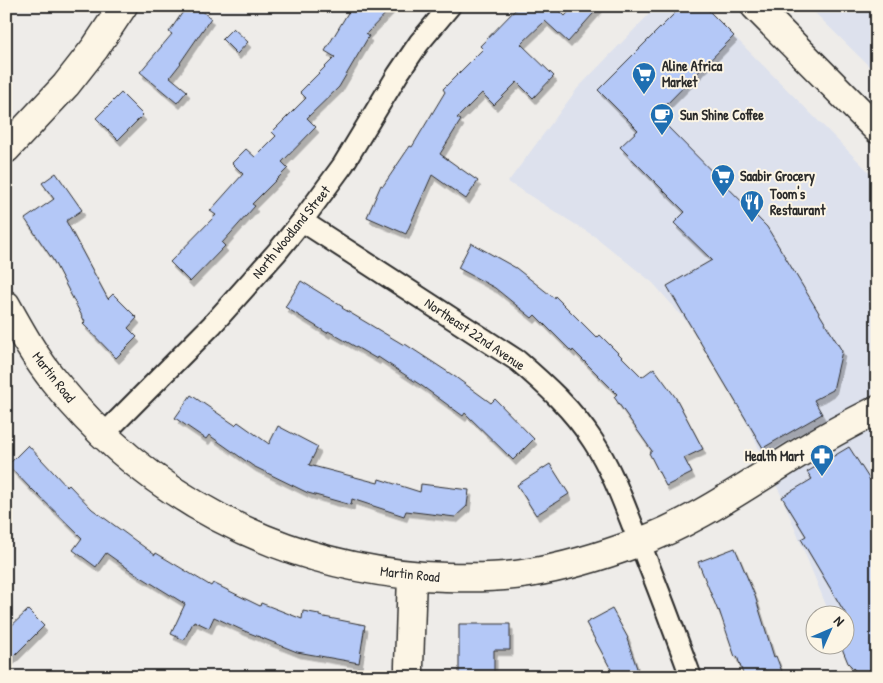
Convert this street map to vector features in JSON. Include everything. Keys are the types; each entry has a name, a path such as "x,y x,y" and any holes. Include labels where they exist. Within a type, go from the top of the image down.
{"street":[{"path":"6,148 66,85 95,48 122,6"},
{"name":"North Woodland Street","path":"103,435 218,318 302,221 343,165 419,43 450,6"},
{"path":"755,6 877,129"},
{"name":"Northeast 22nd Avenue","path":"302,221 518,361 573,414 594,442 615,482 640,542 691,677"},
{"name":"Martin Road","path":"6,305 35,354 55,382 103,435 164,485 201,509 238,528 278,545 323,560 412,575 455,578 494,577 529,573 591,559 640,542 659,535 713,507 803,450 877,410"},
{"path":"409,677 412,575"}],"shaded area":[{"path":"657,6 704,6 877,180 877,677 855,677 846,656 856,656 856,606 826,606 782,497 740,409 692,328 653,283 597,238 508,182 577,89"},
{"path":"808,6 877,6 877,74"}],"building":[{"path":"187,6 194,6 211,18 170,77 187,91 177,103 140,72 172,34 169,32"},
{"path":"352,6 393,6 366,34 369,36 339,87 307,118 316,127 282,162 288,168 252,204 255,206 222,243 225,246 190,282 170,262 216,215 210,211 243,174 232,163 246,149 255,157 276,136 272,132 306,98 300,92 335,57 325,51"},
{"path":"519,6 559,6 557,8 565,16 574,6 600,6 568,42 545,21 521,44 554,76 533,98 517,82 494,105 482,93 457,118 461,120 440,154 478,181 466,199 432,175 406,234 367,217 381,185 383,186 410,146 412,147 445,92 443,89 483,49 480,46"},
{"path":"682,6 704,6 734,36 656,115 767,227 842,351 833,390 814,400 822,414 763,448 667,286 712,260 674,223 685,212 620,147 638,130 598,90"},
{"path":"233,28 248,42 237,54 222,39"},
{"path":"121,93 143,115 118,140 96,118"},
{"path":"56,173 82,210 66,221 108,299 113,294 137,318 128,328 137,337 116,358 83,324 85,322 53,260 25,219 54,199 42,183"},
{"path":"471,243 516,268 554,298 555,296 597,338 600,335 642,377 654,368 676,398 703,449 684,458 692,473 666,486 649,453 652,451 614,397 617,394 535,315 532,318 495,288 458,268"},
{"path":"301,281 342,308 405,344 491,403 495,399 534,439 513,460 465,413 463,416 378,357 377,359 328,331 327,333 285,307"},
{"path":"191,395 235,425 238,422 269,444 278,426 318,447 309,465 378,483 379,479 420,492 421,484 469,490 467,506 455,517 406,511 404,516 352,499 351,505 308,493 253,466 209,435 206,439 175,418"},
{"path":"28,445 67,487 69,485 92,509 155,555 156,553 211,586 213,583 260,606 261,603 302,619 303,611 365,625 359,663 297,652 214,617 209,628 194,621 184,640 171,634 185,604 106,553 96,567 73,550 82,538 8,465"},
{"path":"849,447 877,491 877,677 862,677 848,663 845,656 856,656 856,606 841,606 801,539 806,536 782,497 812,479 807,472"},
{"path":"550,464 569,494 536,515 517,485"},
{"path":"735,548 755,596 774,657 776,656 784,677 744,677 719,610 698,562"},
{"path":"612,609 628,638 640,677 615,677 586,623"},
{"path":"28,610 44,626 6,664 6,631"},
{"path":"459,624 510,624 510,650 494,650 494,676 459,675"}],"place":[{"name":"Aline Africa Market","path":"644,95"},
{"name":"Sun Shine Coffee","path":"662,136"},
{"name":"Saabir Grocery","path":"723,197"},
{"name":"Toom's Restaurant","path":"752,223"},
{"name":"Health Mart","path":"822,477"}]}
